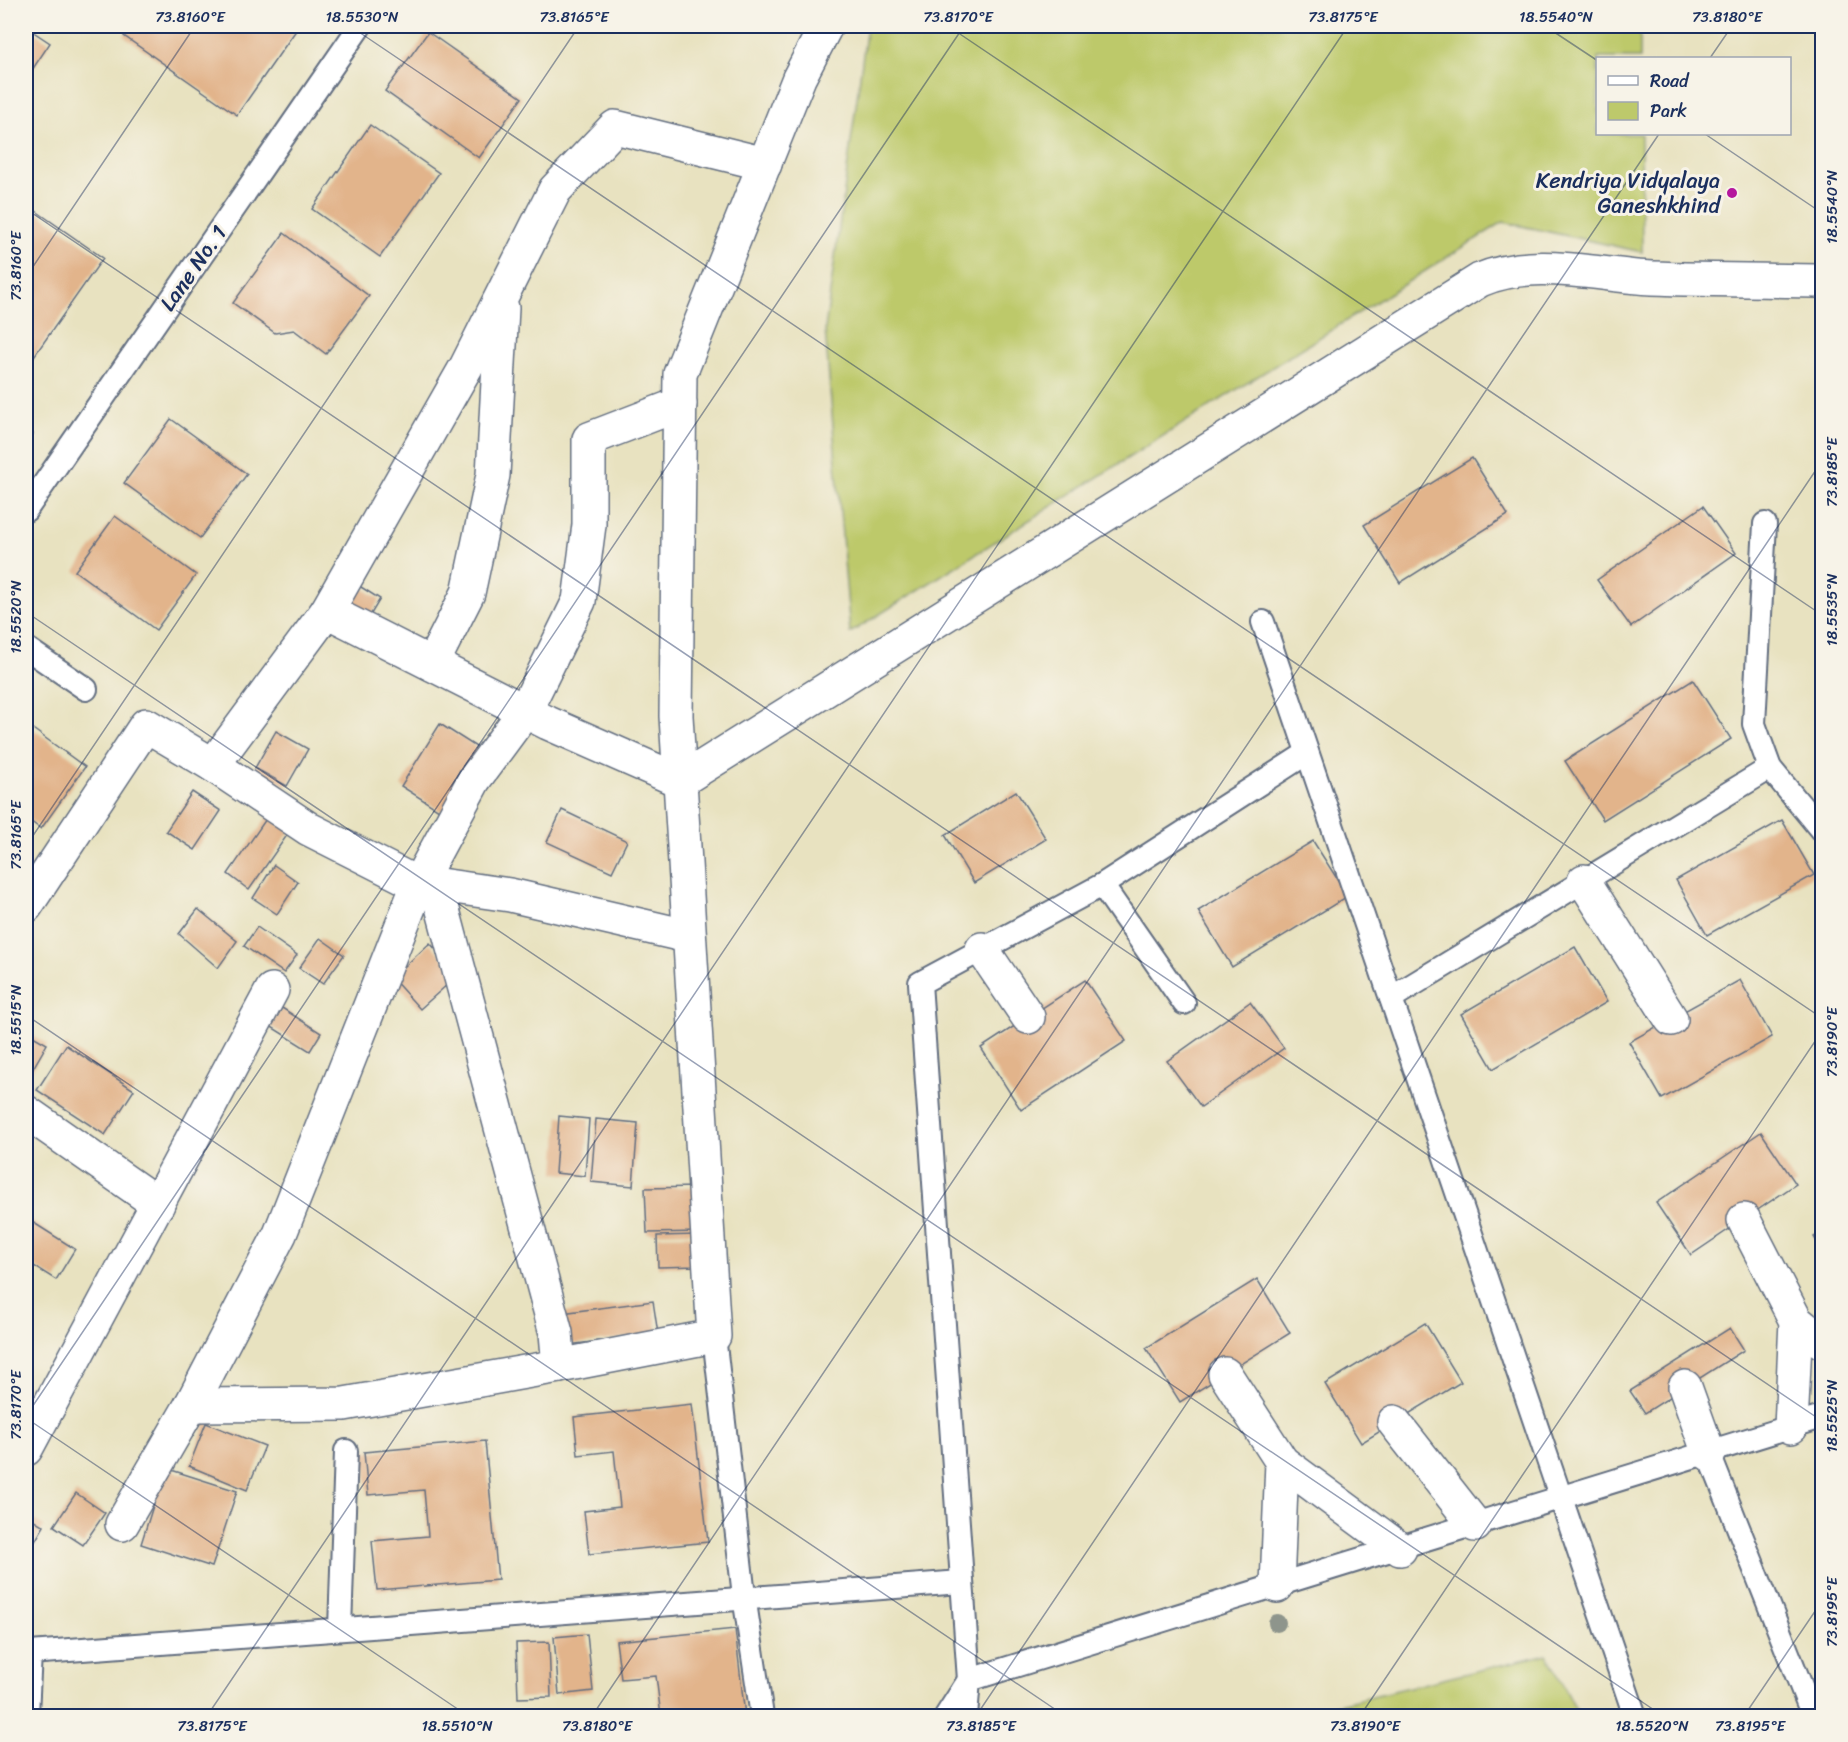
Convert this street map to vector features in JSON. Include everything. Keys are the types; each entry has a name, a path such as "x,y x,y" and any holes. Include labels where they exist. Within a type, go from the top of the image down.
{"street":[{"path":"191,1405 344,1404 714,1336 687,936 676,716 680,374 799,78 826,26"},
{"path":"213,765 327,611 466,367 555,189 615,127 765,164"},
{"path":"680,781 1480,280 1500,271 1522,268 1652,278 1822,281"},
{"path":"432,664 468,593 493,475 503,294"},
{"path":"122,1524 191,1405 280,1234 428,883 474,780 525,711 579,601 589,525 589,439 680,404"},
{"path":"327,611 525,711 680,781"},
{"path":"26,906 146,725 213,765 309,829 412,881 510,895 687,936"},
{"path":"1584,881 1671,1018"},
{"path":"428,883 556,1333 560,1366"},
{"path":"981,949 1028,1017"},
{"path":"26,1449 272,990"},
{"path":"26,1112 158,1204"},
{"path":"1744,1220 1796,1321 1822,1342"},
{"path":"1791,1427 1796,1321"},
{"path":"1225,1374 1282,1462 1400,1549"},
{"path":"1685,1388 1709,1454"},
{"path":"1394,1422 1475,1525"},
{"path":"1277,1586 1282,1462"}],"lane":[{"name":"Lane No. 1","path":"26,510 360,26"},
{"path":"1765,524 1754,724 1770,768 1822,831"},
{"path":"1263,622 1635,1716"},
{"path":"26,648 87,689"},
{"path":"966,1716 969,1680 920,982 1102,885 1307,753"},
{"path":"1391,998 1770,768"},
{"path":"1102,885 1184,1003"},
{"path":"714,1336 744,1596 762,1716"},
{"path":"946,1716 969,1680 1709,1454 1822,1417"},
{"path":"340,1629 346,1451"},
{"path":"1709,1454 1813,1716"},
{"path":"27,1714 30,1653 744,1596 961,1582"}],"green space":[{"path":"867,26 1640,26 1640,57 1596,57 1596,135 1641,135 1642,252 1503,222 850,633 825,329"},
{"path":"1547,1654 1579,1716 1289,1716"}],"building":[{"path":"131,26 299,26 237,115 124,36"},
{"path":"26,27 50,43 26,79"},
{"path":"428,32 522,98 479,158 385,91"},
{"path":"370,125 439,173 380,257 312,209"},
{"path":"26,204 103,258 30,362 26,359"},
{"path":"284,233 369,296 326,354 294,330 275,333 233,303"},
{"path":"171,419 247,474 200,538 124,483"},
{"path":"26,428 33,434 26,445"},
{"path":"1472,458 1508,515 1400,583 1364,525"},
{"path":"1703,506 1736,553 1631,627 1597,580"},
{"path":"115,516 196,575 156,630 75,571"},
{"path":"353,582 380,599 365,624 338,606"},
{"path":"1693,680 1731,739 1603,820 1565,761"},
{"path":"26,724 85,767 41,829 26,818"},
{"path":"440,724 481,750 442,812 401,786"},
{"path":"276,731 308,749 287,786 255,768"},
{"path":"1016,791 1046,839 974,883 945,835"},
{"path":"192,792 221,811 195,850 166,831"},
{"path":"562,810 627,841 612,872 547,842"},
{"path":"268,816 290,831 249,890 228,874"},
{"path":"1782,820 1814,875 1707,935 1676,880"},
{"path":"1313,841 1348,896 1232,967 1198,911"},
{"path":"274,865 298,882 277,914 253,898"},
{"path":"198,909 237,941 218,968 179,934"},
{"path":"257,927 297,955 284,973 244,946"},
{"path":"320,938 344,955 323,984 299,968"},
{"path":"430,943 458,975 420,1009 392,978"},
{"path":"1575,947 1607,1002 1493,1069 1461,1014"},
{"path":"1085,980 1126,1041 1021,1110 981,1048"},
{"path":"1740,980 1772,1037 1662,1099 1629,1042"},
{"path":"1250,1002 1284,1048 1201,1107 1167,1061"},
{"path":"282,1008 321,1033 310,1051 270,1026"},
{"path":"26,1032 47,1044 28,1077 26,1075"},
{"path":"66,1045 134,1090 105,1135 37,1090"},
{"path":"559,1116 589,1119 585,1176 555,1173"},
{"path":"596,1119 638,1123 633,1186 591,1182"},
{"path":"1761,1132 1796,1184 1691,1255 1656,1203"},
{"path":"698,1187 699,1232 647,1233 645,1188"},
{"path":"26,1218 75,1249 56,1280 26,1261"},
{"path":"1822,1232 1822,1250 1814,1237"},
{"path":"698,1235 699,1266 658,1267 657,1236"},
{"path":"1257,1279 1290,1333 1180,1402 1146,1348"},
{"path":"653,1301 658,1334 567,1345 562,1313"},
{"path":"1425,1323 1461,1382 1361,1443 1325,1384"},
{"path":"1730,1328 1744,1350 1645,1413 1630,1391"},
{"path":"692,1404 708,1542 589,1554 584,1511 620,1507 614,1451 578,1455 574,1417"},
{"path":"206,1423 265,1446 247,1490 189,1466"},
{"path":"485,1441 498,1580 377,1590 372,1541 428,1536 424,1490 368,1495 364,1452"},
{"path":"165,1468 237,1491 212,1567 141,1544"},
{"path":"76,1493 105,1513 83,1545 54,1526"},
{"path":"26,1515 44,1526 27,1555 26,1554"},
{"path":"735,1629 745,1716 661,1716 656,1676 621,1679 616,1641"},
{"path":"587,1634 593,1691 559,1695 554,1637"},
{"path":"549,1642 551,1697 518,1698 516,1643"}],"place":[{"name":"Kendriya Vidyalaya Ganeshkhind","path":"1732,193"}]}
